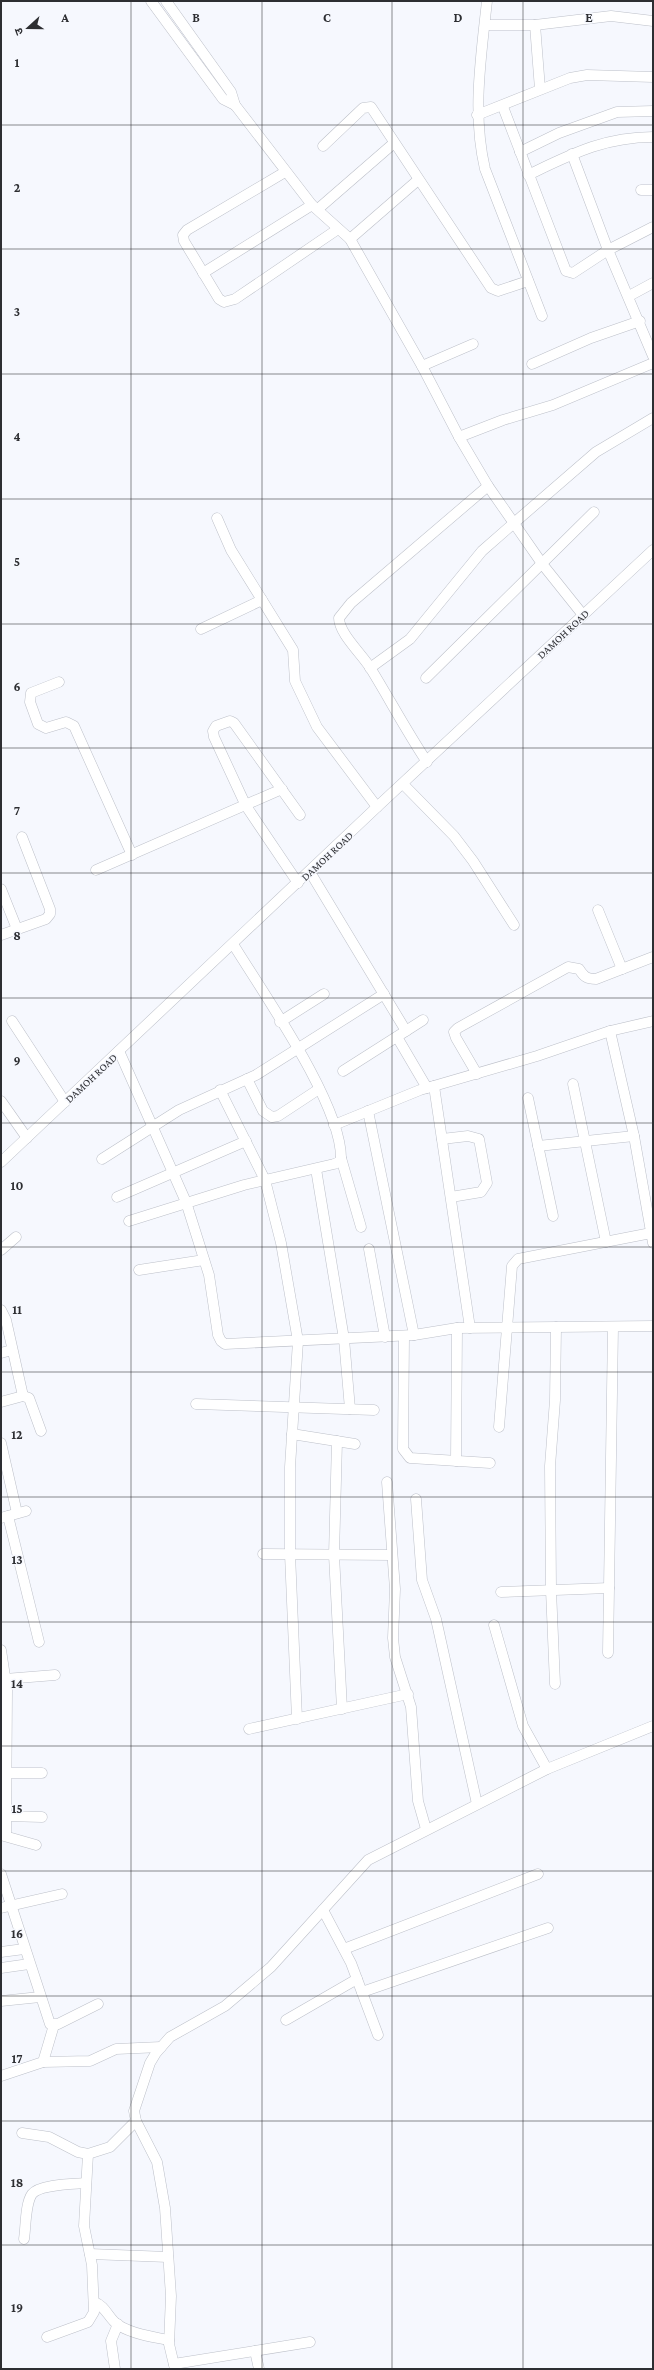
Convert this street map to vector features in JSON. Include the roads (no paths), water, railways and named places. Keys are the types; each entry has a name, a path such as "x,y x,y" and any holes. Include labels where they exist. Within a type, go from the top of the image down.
{"street":[{"path":"151,1 223,99 235,105"},
{"path":"166,1 231,92 235,105 285,172 315,207 350,239 422,366 459,437 488,486 542,565 583,615"},
{"path":"487,1 477,115 485,169 542,316"},
{"path":"485,25 536,24 611,16 653,20"},
{"path":"536,24 540,89"},
{"path":"477,115 502,107 536,93 540,89 570,78 587,75 653,77"},
{"path":"323,146 367,106 373,110 418,180 466,248 491,288 498,290 528,281"},
{"path":"502,107 566,271 573,273 608,250 653,227"},
{"path":"520,152 559,133 617,112 653,111"},
{"path":"528,175 572,154 608,141 653,136"},
{"path":"203,272 315,207 394,143"},
{"path":"572,154 608,250 640,321 653,356"},
{"path":"285,172 187,230 183,235 184,242 220,299 224,302 230,302 338,229"},
{"path":"350,239 418,180"},
{"path":"641,190 653,190"},
{"path":"629,296 653,284"},
{"path":"532,364 591,338 640,321"},
{"path":"422,366 473,344"},
{"path":"459,437 503,420 553,405 653,362"},
{"path":"370,668 410,639 482,552 514,523 596,452 653,418"},
{"path":"427,762 401,722 370,668 339,623 341,612 488,486"},
{"path":"426,678 594,512"},
{"path":"217,518 231,550 293,650 295,680 317,727 377,807"},
{"name":"DAMOH ROAD","path":"1,1162 310,872 377,807 653,550"},
{"path":"201,629 262,600"},
{"path":"59,682 31,693 30,702 38,724 46,728 66,722 74,726 132,855"},
{"path":"298,883 246,806 214,737 213,731 216,726 230,721 238,727 300,815"},
{"path":"403,784 424,804 474,861 514,924"},
{"path":"96,870 246,806 282,789"},
{"path":"1,935 46,919 50,914 50,908 22,838"},
{"path":"310,872 406,1031"},
{"path":"1,889 17,929"},
{"path":"598,910 622,969"},
{"path":"233,944 319,1089 334,1125 341,1158 361,1227"},
{"path":"477,1074 456,1038 454,1032 458,1028 568,967 574,966 579,969 584,977 589,979 622,969 653,957"},
{"path":"280,1022 324,994"},
{"path":"102,1159 179,1110 247,1079 297,1050 384,994"},
{"path":"343,1071 423,1020"},
{"path":"12,1021 65,1102"},
{"path":"334,1125 431,1087 477,1074 610,1031 653,1021"},
{"path":"499,1427 512,1266 514,1262 606,1242 652,1238 634,1136 610,1031"},
{"path":"397,1037 431,1087 442,1139 470,1328"},
{"path":"119,1051 186,1202 204,1260 221,1341 225,1344 404,1336 457,1328 653,1326"},
{"path":"247,1079 263,1111 272,1117 278,1116 319,1089"},
{"path":"573,1084 606,1242"},
{"path":"220,1090 265,1180 281,1243 298,1341 292,1434 290,1554 297,1719"},
{"path":"528,1098 552,1216"},
{"path":"1,1101 27,1138"},
{"path":"368,1111 414,1335"},
{"path":"442,1139 468,1136 479,1139 487,1183 482,1192 451,1197"},
{"path":"538,1146 634,1136"},
{"path":"117,1196 246,1142"},
{"path":"129,1221 186,1202 265,1180 316,1169 339,1162 341,1158"},
{"path":"316,1169 344,1339 350,1409"},
{"path":"1,1250 16,1237"},
{"path":"369,1249 385,1337"},
{"path":"139,1270 204,1260"},
{"path":"1,1310 23,1396"},
{"path":"555,1684 551,1590 550,1466 555,1400 556,1327"},
{"path":"608,1653 613,1327"},
{"path":"456,1461 457,1328"},
{"path":"404,1336 403,1449 405,1454 410,1458 490,1463"},
{"path":"1,1353 12,1350"},
{"path":"1,1402 23,1396 29,1398 40,1431"},
{"path":"196,1404 374,1410"},
{"path":"292,1434 355,1444"},
{"path":"337,1441 334,1555 342,1709"},
{"path":"1,1443 13,1515 39,1642"},
{"path":"387,1482 392,1555 395,1657 408,1694 414,1734 418,1801 426,1829"},
{"path":"416,1499 422,1580 436,1619 477,1804"},
{"path":"263,1554 392,1555"},
{"path":"501,1592 608,1588"},
{"path":"494,1625 523,1726 547,1769"},
{"path":"1,1650 5,1679 6,1816 3,1836 36,1845"},
{"path":"5,1679 55,1676"},
{"path":"249,1729 408,1694"},
{"path":"310,2342 174,2367 169,2340 171,2296 165,2208 157,2162 136,2121 134,2111 150,2063 170,2037 225,2006 271,1967 368,1860 426,1829 547,1769 653,1726"},
{"path":"6,1773 42,1773"},
{"path":"6,1816 42,1817"},
{"path":"1,1874 6,1907 24,1949 47,2020 54,2025"},
{"path":"344,1949 538,1874"},
{"path":"6,1907 62,1894"},
{"path":"323,1910 344,1949 378,2035"},
{"path":"362,1992 548,1928"},
{"path":"1,1952 24,1949"},
{"path":"1,1968 29,1964"},
{"path":"286,2020 357,1979"},
{"path":"1,2002 40,1997"},
{"path":"43,2062 54,2025 98,2004"},
{"path":"1,2076 43,2062 90,2061 116,2050 161,2047"},
{"path":"22,2133 49,2137 78,2152 88,2154 110,2147 136,2121"},
{"path":"47,2337 88,2322 94,2312 90,2254 84,2226 88,2154"},
{"path":"24,2239 29,2202 32,2194 44,2187 86,2183"},
{"path":"90,2254 168,2257"},
{"path":"94,2302 104,2307 118,2324 137,2333 169,2340"},
{"path":"115,2369 111,2341 118,2324"},
{"path":"255,2351 259,2369"}]}
